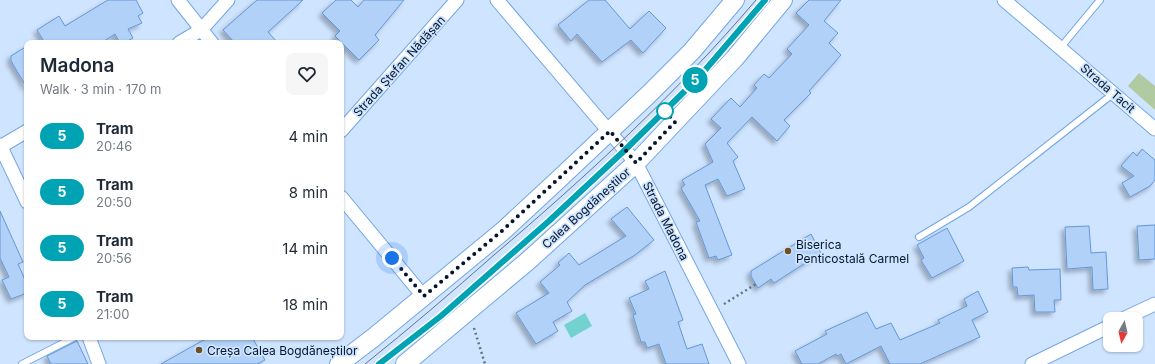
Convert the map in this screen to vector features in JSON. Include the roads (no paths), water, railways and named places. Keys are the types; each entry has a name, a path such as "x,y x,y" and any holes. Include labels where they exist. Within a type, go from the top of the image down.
{"main road":[{"path":"339,364 503,230 610,131 692,51 735,0"},
{"name":"Calea Bogdăneștilor","path":"405,364 529,260 636,163 735,58 783,0"}],"street":[{"path":"178,0 209,40"},
{"path":"184,40 201,30 228,0"},
{"name":"Strada Ștefan Nădășan","path":"344,128 458,0"},
{"name":"Strada Madona","path":"497,0 636,163 739,364"},
{"name":"Strada Tacit","path":"1004,0 1061,47 1155,129"},
{"path":"24,134 0,146 24,196"},
{"path":"344,201 424,296"},
{"path":"1138,312 1155,304"},
{"path":"1032,364 1103,329"},
{"path":"90,340 99,364"}],"lane":[{"path":"1061,47 1100,0"},
{"path":"919,237 969,207 1114,93"},
{"path":"22,364 69,340"}],"tram line":[{"path":"365,364 446,297 597,164 695,68 756,0"},
{"path":"379,364 441,316 625,150 700,76 765,0"},
{"name":"5","path":"379,364 441,316 549,221 625,150 700,76 765,0"}],"place":[{"name":"Biserica Penticostală Carmel","path":"788,251"},
{"name":"Creșa Calea Bogdăneștilor","path":"199,350"}]}
